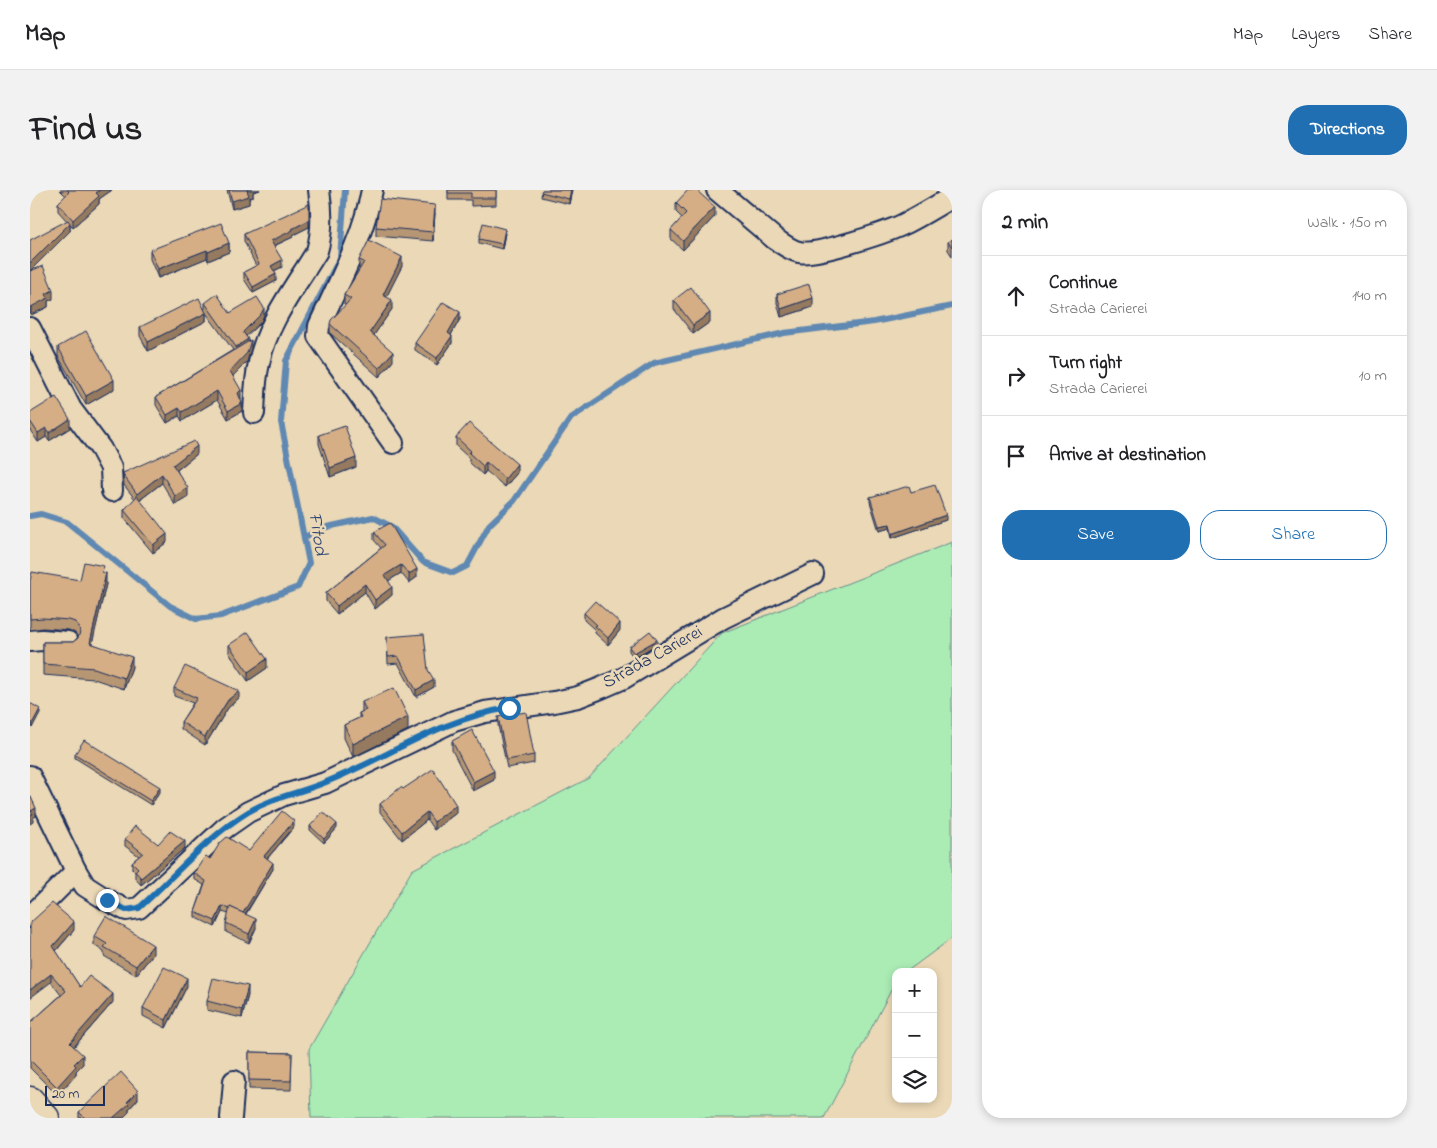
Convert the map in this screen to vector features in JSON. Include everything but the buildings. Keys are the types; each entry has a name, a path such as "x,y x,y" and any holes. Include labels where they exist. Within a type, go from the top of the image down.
{"main road":[{"path":"30,1101 45,1118"}],"street":[{"path":"254,413 259,362 268,334 278,314 318,251 321,239 319,190"},
{"path":"372,190 361,233 319,326 318,336 393,443"},
{"path":"717,190 776,239 800,252 816,252 834,248 902,225 952,197"},
{"path":"30,328 71,408 101,449 111,468 112,491"},
{"name":"Strada Carierei","path":"30,776 85,886 126,910 139,908 225,828 248,812 284,795 325,783 454,721 485,712 578,697 602,688 624,678 722,618 813,574"},
{"path":"30,641 68,642"},
{"path":"30,917 76,871"},
{"path":"231,1118 234,1081"}],"green space":[{"path":"952,542 952,938 911,968 892,968 892,989 824,1118 311,1118 309,1049 412,870 589,778 722,633"}],"waterway":[{"name":"Fitod","path":"30,516 41,514 67,522 170,606 196,619 221,616 298,587 309,563 281,422 286,361 340,258 345,190"},
{"path":"304,538 318,529 373,517 392,527 423,562 453,573 467,566 489,525 514,501 571,418 654,363 784,333 874,322 952,306"}],"route":[{"path":"107,900 126,910 139,908 225,828 248,812 284,795 325,783 454,721 485,712 509,708"}]}
